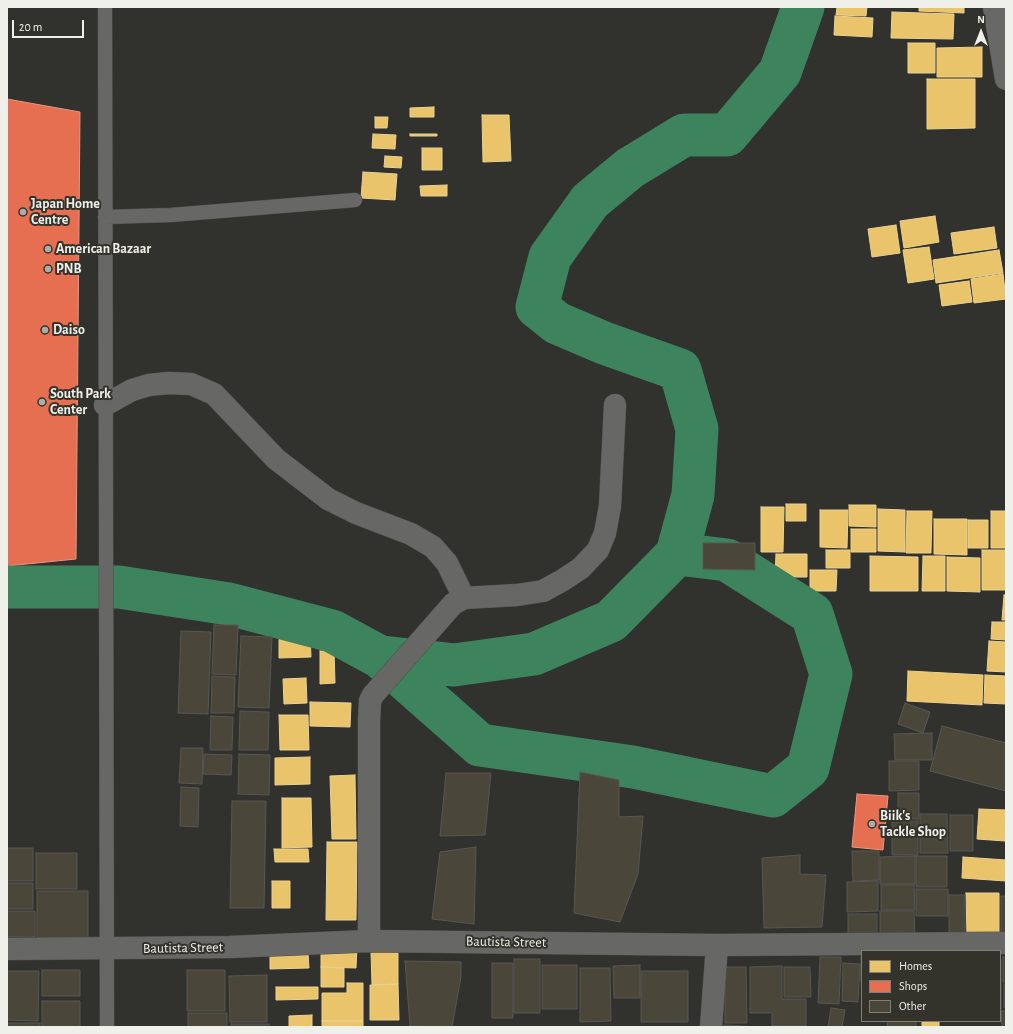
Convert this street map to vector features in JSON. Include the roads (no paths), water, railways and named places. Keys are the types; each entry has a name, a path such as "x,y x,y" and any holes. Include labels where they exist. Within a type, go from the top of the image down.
{"main road":[{"path":"994,7 1006,79"}],"street":[{"path":"105,405 132,390 162,383 191,384 214,394 276,459 328,499 356,514 411,534 433,547 447,563 464,598"},
{"path":"369,941 369,722 370,702 373,695 453,604 464,598 517,595 543,591 581,568 598,550 606,533 610,506 615,405"},
{"name":"Bautista Street","path":"7,949 230,947 369,941 717,945 1006,943"},
{"path":"711,1027 717,945"}],"lane":[{"path":"105,7 107,1027"},
{"path":"105,217 170,215 355,200"}],"waterway":[{"path":"7,587 119,587 229,604 332,631 380,657 454,665 534,654 611,621 677,554 693,495 697,429 680,370 604,343 557,323 537,307 550,257 590,201 630,168 684,135 727,135 780,72 803,7"},
{"path":"380,657 480,745 633,767 773,796 808,768 831,674 812,614 727,560 686,555"}],"place":[{"name":"Japan Home Centre","path":"23,212"},
{"name":"American Bazaar","path":"48,249"},
{"name":"PNB","path":"48,269"},
{"name":"Daiso","path":"45,330"},
{"name":"South Park Center","path":"42,402"},
{"name":"Biik's Tackle Shop","path":"872,824"}]}
